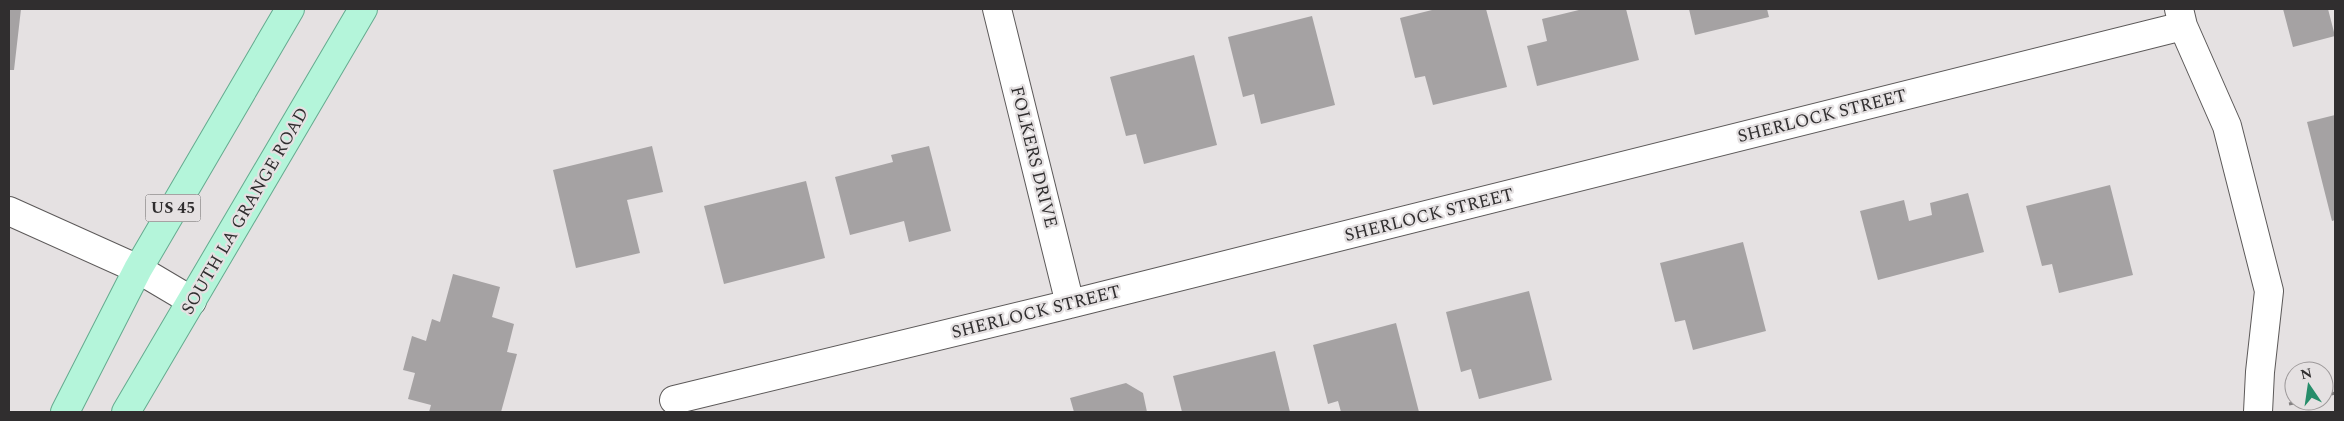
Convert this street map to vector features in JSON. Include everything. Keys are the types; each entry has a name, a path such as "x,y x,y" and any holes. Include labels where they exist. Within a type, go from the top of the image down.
{"main road":[{"name":"US 45","path":"65,412 138,269 290,9"},
{"name":"SOUTH LA GRANGE ROAD","path":"126,412 362,9"}],"street":[{"name":"FOLKERS DRIVE","path":"997,9 1070,304"},
{"path":"2181,18 2227,126 2269,290 2260,372 2258,412"},
{"name":"SHERLOCK STREET","path":"674,400 1070,304 2181,18"},
{"path":"9,210 138,269 192,301"}],"building":[{"path":"9,9 21,9 14,70 9,70"},
{"path":"1436,9 1486,9 1507,87 1433,105 1425,76 1415,78 1400,18"},
{"path":"1583,9 1626,9 1639,60 1537,86 1527,46 1547,41 1542,19"},
{"path":"1689,9 1767,9 1769,17 1695,35"},
{"path":"2283,9 2328,9 2335,36 2293,47"},
{"path":"1312,16 1335,105 1261,124 1254,94 1243,97 1228,37"},
{"path":"1194,55 1217,145 1144,164 1136,134 1126,136 1110,77"},
{"path":"2335,115 2335,220 2332,221 2307,122"},
{"path":"652,146 663,192 627,200 640,253 576,268 553,170"},
{"path":"929,146 951,231 909,242 904,221 850,235 835,177 893,162 891,155"},
{"path":"806,181 825,258 724,284 704,206"},
{"path":"2110,185 2133,275 2059,293 2052,264 2042,266 2026,206"},
{"path":"1968,193 1984,252 1878,280 1860,211 1904,200 1909,221 1932,215 1930,203"},
{"path":"1743,242 1766,331 1693,350 1685,320 1675,322 1660,263"},
{"path":"453,274 500,287 492,317 514,324 507,352 517,354 501,412 429,412 431,405 408,399 415,373 403,370 412,336 426,341 432,319 440,322"},
{"path":"1529,291 1552,380 1479,399 1471,369 1461,372 1446,312"},
{"path":"1396,323 1419,412 1341,412 1338,401 1328,404 1313,345"},
{"path":"1275,351 1290,412 1182,412 1173,376"},
{"path":"1126,383 1143,393 1147,412 1074,412 1070,398"}]}
